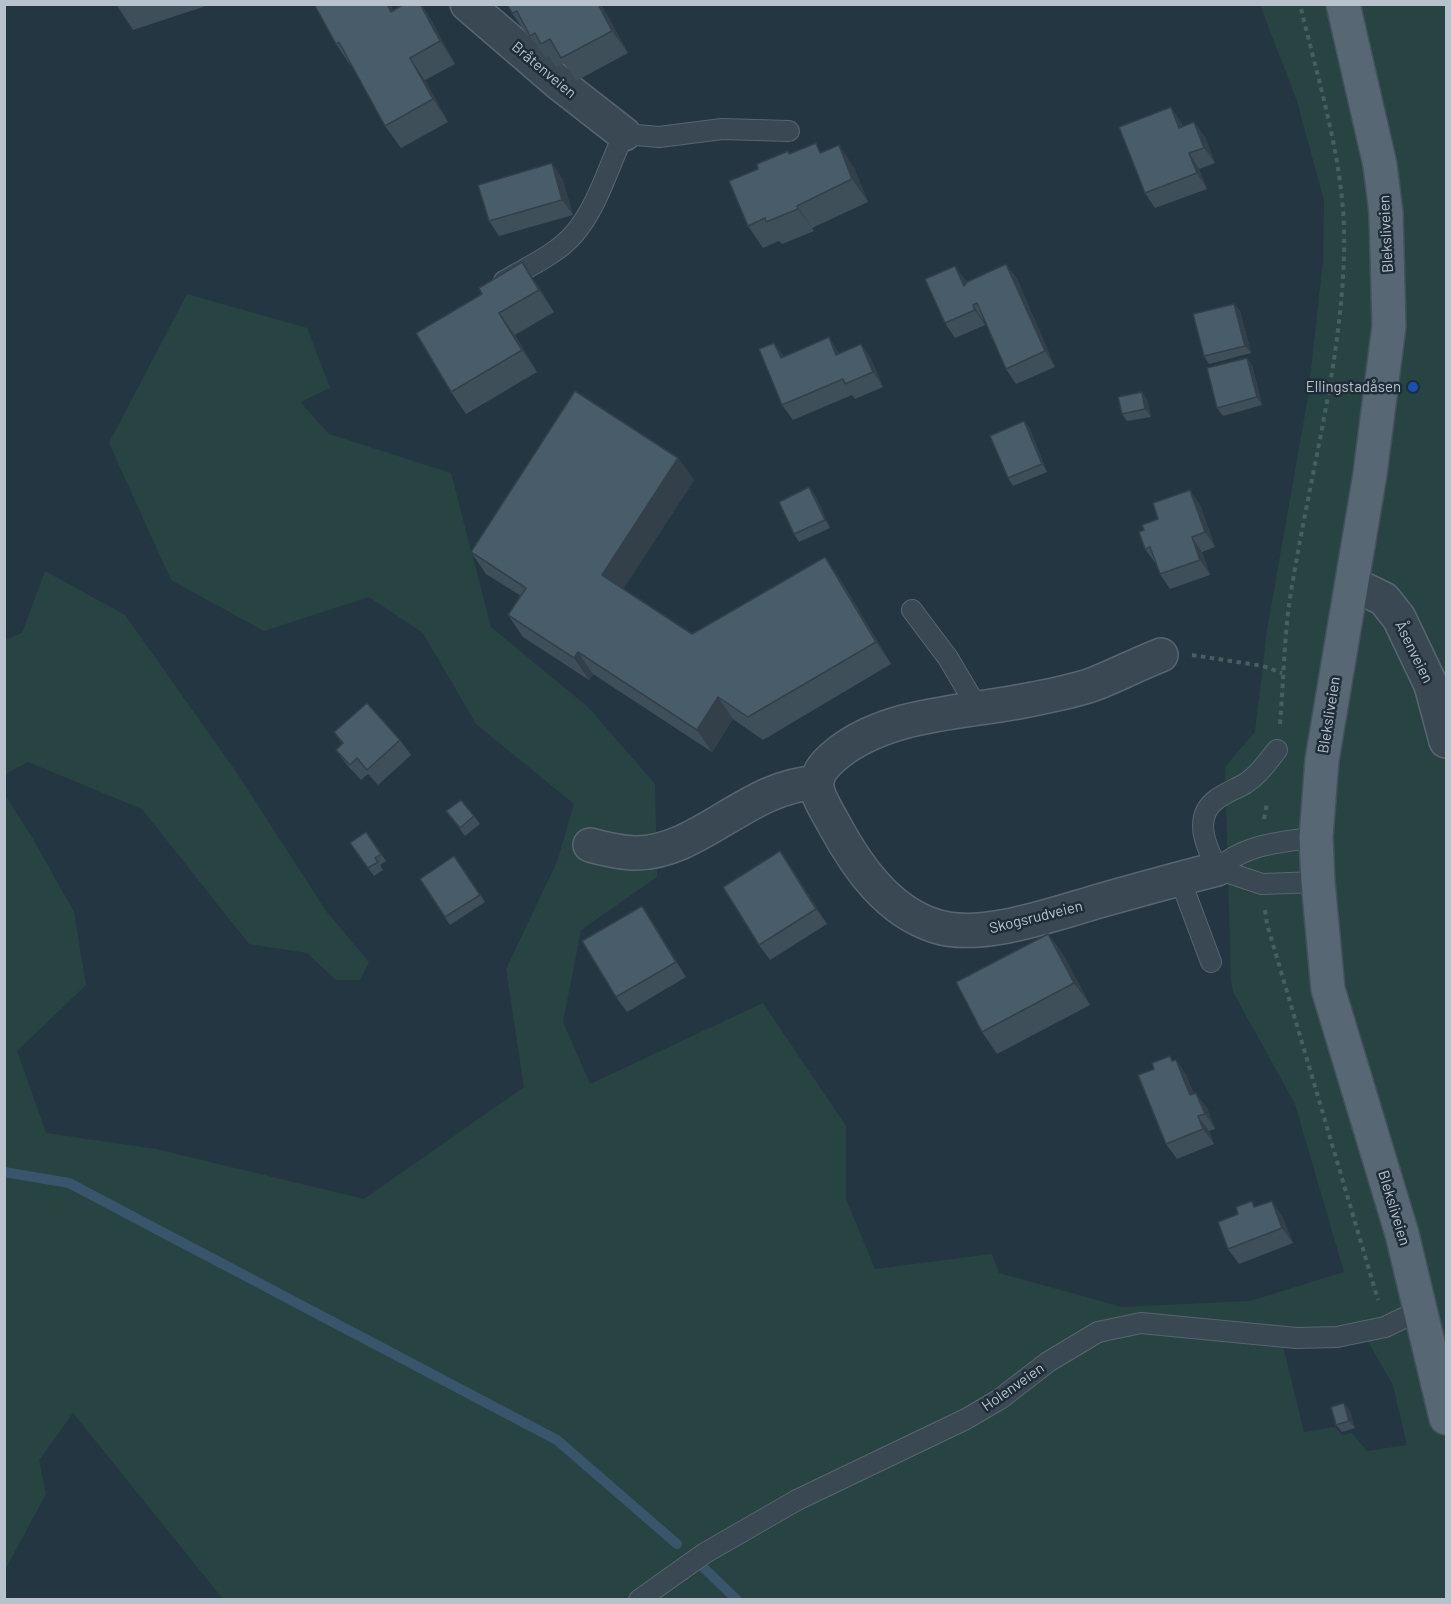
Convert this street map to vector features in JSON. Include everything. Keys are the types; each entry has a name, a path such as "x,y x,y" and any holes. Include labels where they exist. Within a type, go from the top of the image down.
{"main road":[{"name":"Bleksliveien","path":"1343,4 1380,165 1386,213 1389,326 1380,408 1353,584 1322,760 1316,837 1318,882 1328,989 1402,1234 1422,1309 1446,1418"}],"street":[{"name":"Bråtenveien","path":"467,4 560,84 624,134"},
{"name":"Åsenveien","path":"1353,584 1384,600 1399,618 1431,685 1446,741"},
{"path":"590,845 638,853 663,848 775,790 795,783 816,783 821,768 840,751 869,735 904,723 977,707 1031,700 1094,684 1161,655"},
{"name":"Skogsrudveien","path":"816,783 823,804 847,848 878,889 906,912 936,927 980,930 1019,923 1217,869"}],"lane":[{"path":"493,287 554,251 573,235 595,201 624,134 659,137 722,129 789,131"},
{"path":"912,610 948,658 977,707"},
{"path":"1277,750 1260,771 1246,783 1216,800 1204,813 1202,825 1207,847 1217,869 1262,884 1318,882"},
{"name":"Skogsrudveien","path":"1217,869 1234,854 1263,846 1316,837"},
{"path":"1180,879 1211,962"},
{"name":"Holenveien","path":"639,1599 705,1553 797,1500 966,1419 1000,1398 1048,1362 1098,1332 1141,1323 1296,1338 1362,1334 1385,1327 1422,1309"}],"path":[{"path":"1277,750 1282,673 1292,582 1340,311 1344,254 1341,197 1333,143 1300,4"},
{"path":"1161,655 1203,655 1263,666 1282,673"},
{"path":"1262,884 1267,924 1385,1327"}],"green space":[{"path":"1260,5 1446,5 1446,1599 223,1599 73,1413 39,1460 46,1494 5,1570 5,795 74,912 86,985 17,1051 46,1133 156,1149 364,1199 524,1087 506,969 557,862 574,804 476,724 423,633 369,597 264,631 171,580 109,443 187,294 307,328 330,388 300,402 329,434 451,473 491,627 588,707 655,784 657,877 581,930 563,1022 590,1084 763,1003 846,1126 846,1199 875,1269 992,1254 999,1273 1122,1307 1250,1301 1344,1272 1295,1104 1233,992 1231,981 1225,767 1255,732 1267,630 1308,397 1323,261 1324,201 1297,101","holes":["1363,1333 1393,1385 1407,1445 1367,1451 1352,1433 1342,1435 1335,1427 1304,1432 1281,1337"]},
{"path":"45,571 125,615 237,773 326,911 369,962 360,980 336,980 307,953 249,944 142,809 28,762 5,774 5,640 22,633"}],"building":[{"path":"314,4 387,4 391,12 404,4 420,4 440,41 410,58 433,99 385,126 339,42 336,44"},
{"path":"507,4 598,4 612,31 561,58 550,39 541,44 535,33 530,36 517,11 512,13"},
{"path":"1171,107 1179,128 1194,122 1204,148 1189,153 1197,173 1145,193 1119,127"},
{"path":"816,143 820,153 839,145 852,179 797,206 798,209 766,222 765,218 748,226 729,181 758,169 757,164 788,151 789,154"},
{"path":"552,163 562,200 489,221 478,185"},
{"path":"522,262 539,290 499,313 522,350 451,392 416,333 482,294 479,288"},
{"path":"1006,264 1045,351 1006,369 977,303 973,305 975,310 945,323 925,279 955,266 964,286 967,282"},
{"path":"1234,304 1245,346 1204,356 1193,314"},
{"path":"829,337 836,355 861,344 873,372 845,384 843,379 782,405 759,349 774,343 781,358"},
{"path":"1247,358 1257,397 1217,408 1207,368"},
{"path":"575,391 678,458 602,575 692,634 825,557 876,642 748,717 718,697 697,730 578,652 574,658 508,615 526,588 471,552"},
{"path":"1142,392 1145,409 1122,414 1118,397"},
{"path":"1024,421 1042,464 1008,478 990,436"},
{"path":"809,487 825,520 794,534 779,502"},
{"path":"1190,490 1205,532 1192,537 1200,560 1160,574 1150,547 1145,549 1139,532 1144,530 1142,525 1158,519 1153,503"},
{"path":"367,703 400,740 367,770 357,758 350,765 336,750 343,743 334,732"},
{"path":"461,800 474,816 460,828 446,811"},
{"path":"366,832 381,854 375,858 378,862 368,868 350,843"},
{"path":"780,851 816,909 759,945 723,887"},
{"path":"454,856 480,895 445,917 420,879"},
{"path":"642,906 676,962 616,997 582,941"},
{"path":"1048,934 1074,983 982,1032 956,982"},
{"path":"1170,1056 1172,1061 1176,1060 1190,1095 1196,1093 1205,1114 1198,1116 1203,1129 1166,1144 1138,1075 1154,1069 1152,1063"},
{"path":"1252,1201 1254,1207 1272,1201 1282,1228 1228,1249 1218,1222 1238,1214 1236,1207"},
{"path":"1344,1403 1349,1421 1336,1425 1331,1407"}],"waterway":[{"path":"4,1172 69,1183 557,1440 677,1544"},
{"path":"704,1568 737,1600"}],"place":[{"name":"Ellingstadåsen","path":"1413,387"}]}
